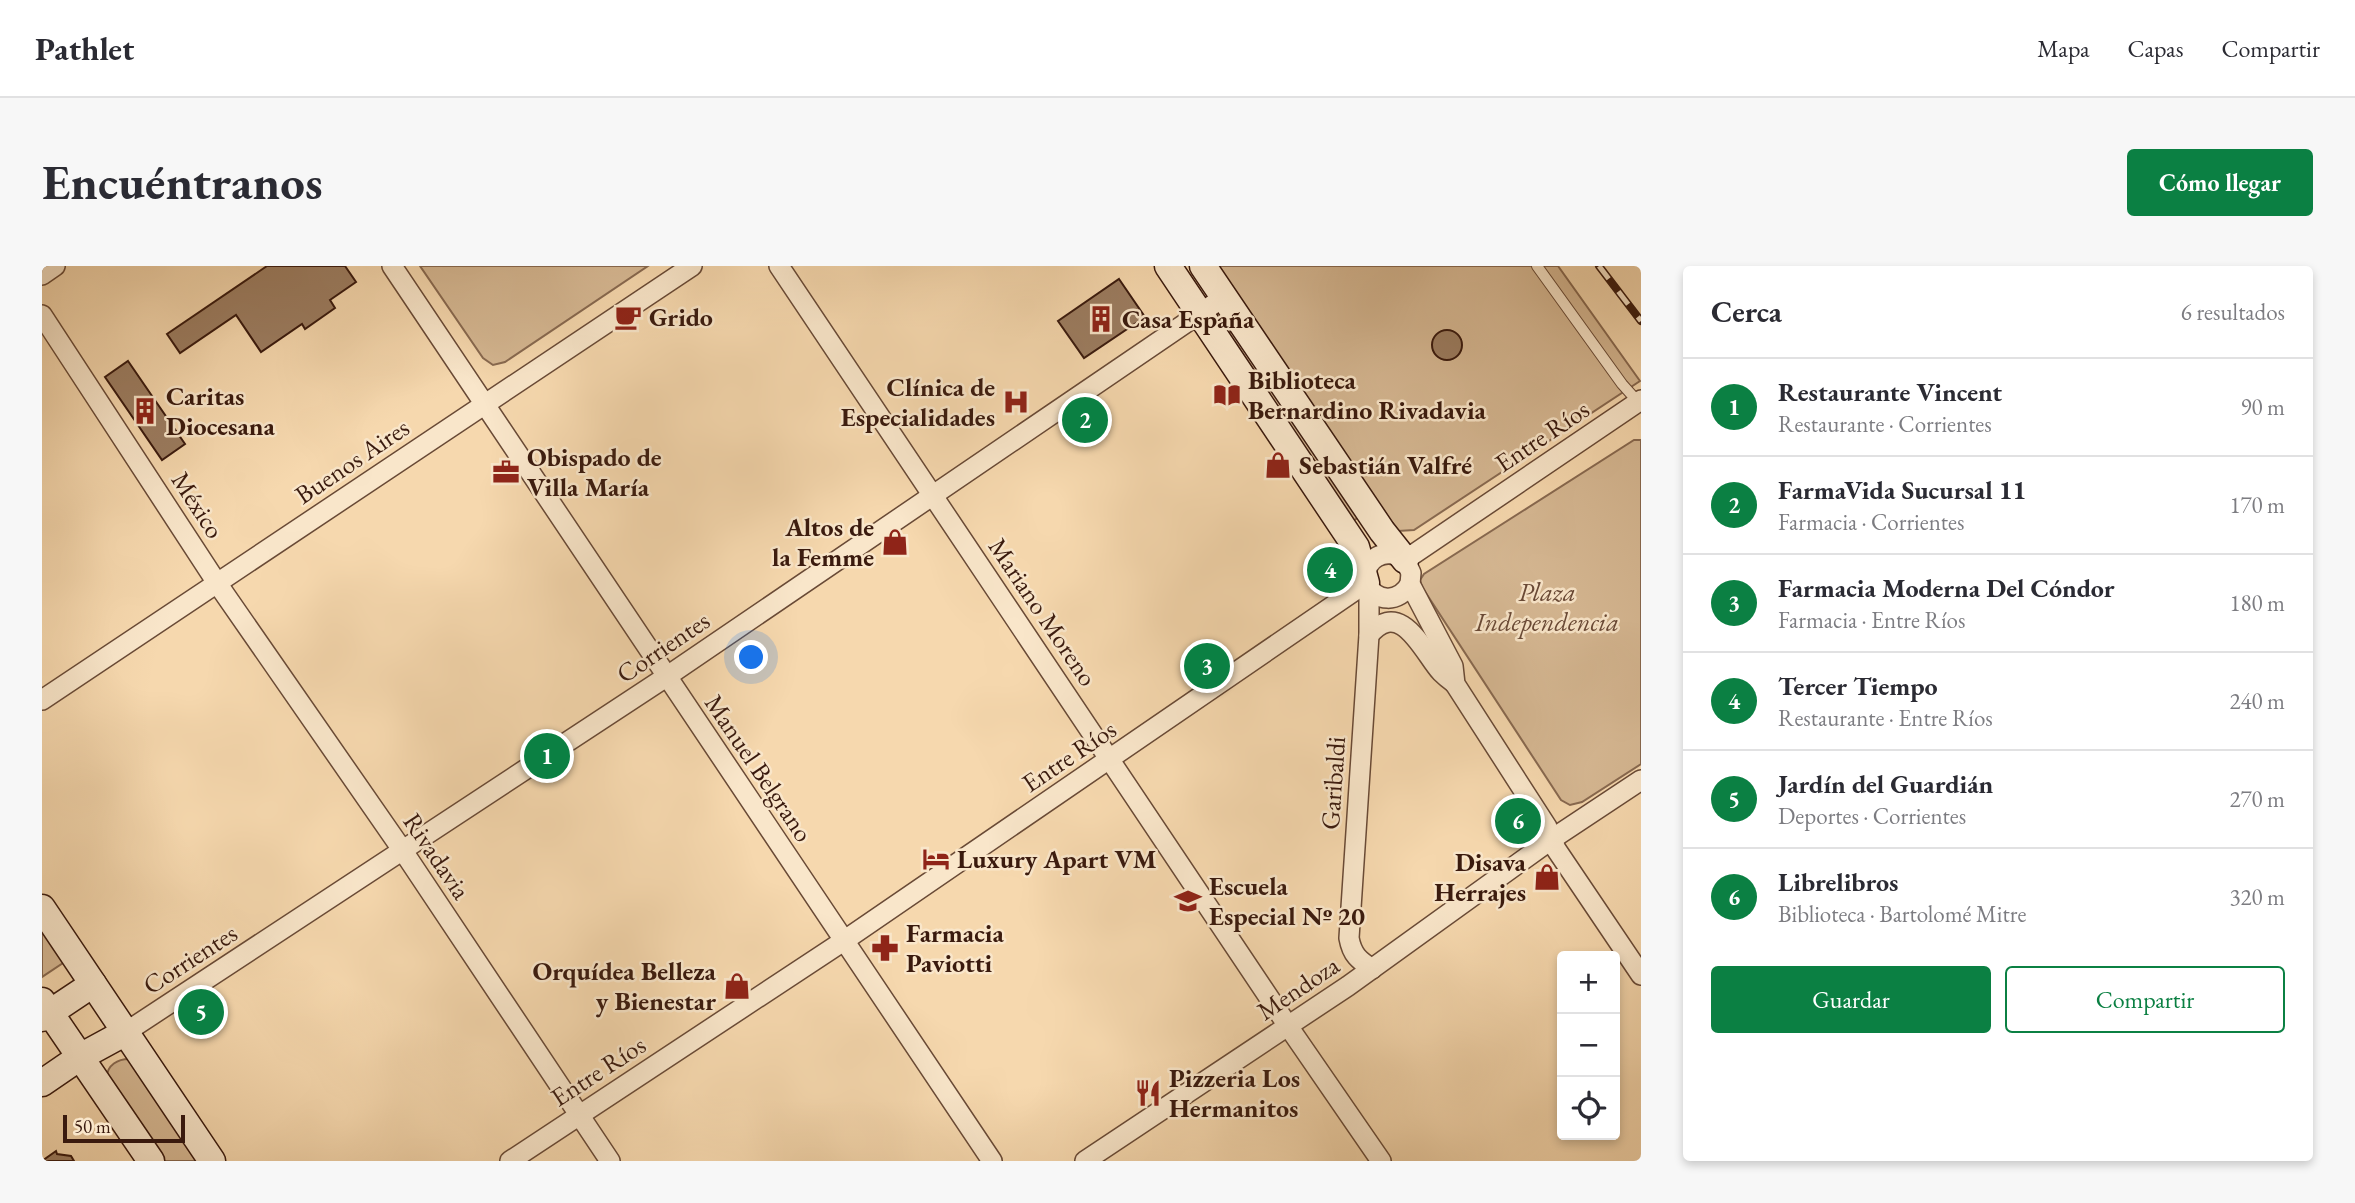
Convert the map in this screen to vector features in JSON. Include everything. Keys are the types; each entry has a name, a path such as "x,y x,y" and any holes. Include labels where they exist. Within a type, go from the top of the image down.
{"main road":[{"path":"1168,266 1356,547 1368,586"},
{"path":"1203,266 1407,572"},
{"path":"42,908 212,1161"},
{"path":"93,984 45,1010 151,1161"},
{"path":"42,1083 80,1057 126,1032"}],"street":[{"path":"42,275 55,266"},
{"name":"Manuel Belgrano","path":"392,266 992,1161"},
{"name":"Buenos Aires","path":"42,700 692,266"},
{"name":"Mariano Moreno","path":"779,266 1288,1027 1381,1161"},
{"name":"Corrientes","path":"126,1032 666,677 1224,298"},
{"name":"México","path":"42,315 217,583"},
{"name":"Entre Ríos","path":"510,1161 845,940 1368,586 1366,570 1376,556 1389,553 1407,572 1640,403"},
{"path":"1368,586 1374,594 1388,599 1401,595 1407,572"},
{"path":"1407,572 1453,666 1455,684"},
{"name":"Rivadavia","path":"217,583 403,851 610,1161"},
{"name":"Garibaldi","path":"1368,586 1369,635 1349,938 1357,959 1372,969"},
{"path":"1369,635 1375,627 1383,623 1404,626 1421,644 1441,673 1455,684 1641,975"},
{"name":"Mendoza","path":"1085,1161 1288,1027 1552,839 1641,780"}],"lane":[{"path":"1537,266 1622,384 1640,403"}],"green space":[{"path":"420,266 648,266 505,362 493,365 483,358"},
{"path":"1215,266 1558,266 1640,381 1414,530 1398,531"},
{"path":"1232,331 1361,516 1351,522 1228,333"},
{"name":"Plaza Independencia","path":"1634,440 1641,440 1641,764 1582,802 1570,805 1561,800 1420,580 1424,574"},
{"path":"42,926 66,961 42,977"},
{"path":"129,1059 200,1161 164,1161 107,1077 114,1064"}],"building":[{"path":"267,266 345,266 356,282 330,300 335,308 305,329 302,324 261,352 236,315 180,353 167,334"},
{"name":"Casa España","path":"1119,279 1145,317 1084,358 1058,321"},
{"path":"1447,330 1457,335 1462,345 1457,355 1447,360 1437,355 1432,345 1437,335"},
{"name":"Caritas Diocesana","path":"128,361 185,444 162,460 105,377"},
{"path":"56,1151 57,1154 71,1156 74,1161 42,1161"}],"railway":[{"path":"1599,266 1641,321"}],"place":[{"name":"Grido","path":"628,317"},
{"name":"Casa España","path":"1101,319"},
{"name":"Biblioteca Bernardino Rivadavia","path":"1227,395"},
{"name":"Clínica de Especialidades","path":"1016,402"},
{"name":"Caritas Diocesana","path":"145,411"},
{"name":"FarmaVida Sucursal 11","path":"1085,420"},
{"name":"Sebastián Valfré","path":"1278,465"},
{"name":"Obispado de Villa María","path":"506,472"},
{"name":"Altos de la Femme","path":"895,542"},
{"name":"Tercer Tiempo","path":"1330,570"},
{"name":"Farmacia Moderna Del Cóndor","path":"1207,666"},
{"name":"Restaurante Vincent","path":"547,756"},
{"name":"Librelibros","path":"1518,821"},
{"name":"Luxury Apart VM","path":"936,859"},
{"name":"Disava Herrajes","path":"1547,877"},
{"name":"Escuela Especial Nº 20","path":"1188,901"},
{"name":"Farmacia Paviotti","path":"885,948"},
{"name":"Orquídea Belleza y Bienestar","path":"737,986"},
{"name":"Jardín del Guardián","path":"201,1012"},
{"name":"Pizzeria Los Hermanitos","path":"1148,1093"}]}
